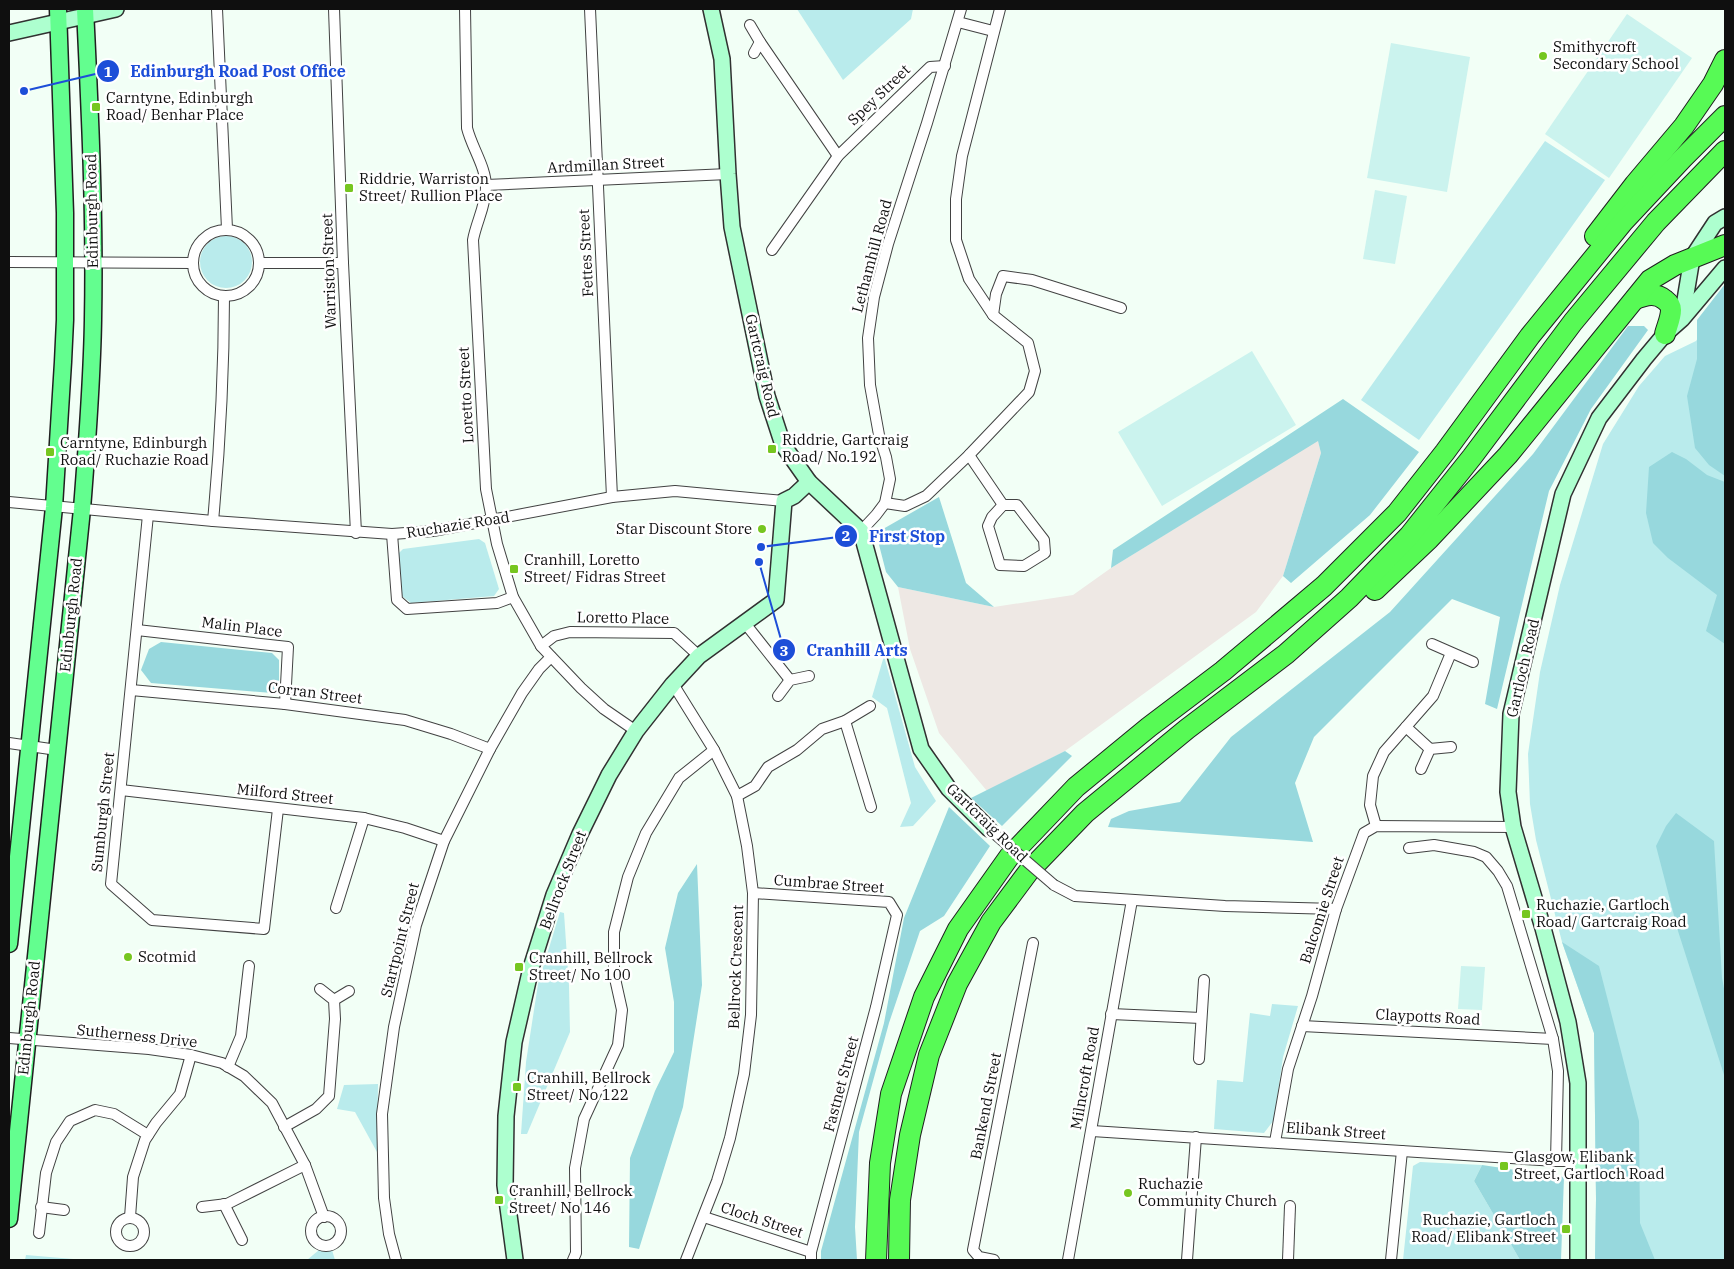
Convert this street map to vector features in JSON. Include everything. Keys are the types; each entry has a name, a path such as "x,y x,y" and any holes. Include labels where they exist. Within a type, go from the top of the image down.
{"highway":[{"path":"1530,336 1588,244 1684,126 1713,84 1725,60"},
{"path":"876,1260 880,1163 891,1094 924,997 958,930 1009,857 1076,787 1223,670 1324,586 1397,513 1446,452 1530,336 1623,222 1725,116"},
{"path":"1286,654 1349,598 1409,536 1472,457 1573,322 1656,222 1725,151"},
{"path":"899,1260 900,1200 910,1135 929,1055 956,984 991,922 1029,871 1085,813 1187,729 1286,654 1356,608 1429,539 1508,455 1650,280 1675,265 1725,245"},
{"path":"1635,299 1647,295 1655,295 1663,298 1670,304 1671,310 1665,334"}],"main road":[{"name":"Edinburgh Road","path":"9,1219 12,1145 27,1040 82,509 92,368 94,262 86,12"},
{"name":"Edinburgh Road","path":"9,944 54,507 65,320 65,213 58,15"}],"street":[{"path":"9,33 58,15 116,9"},
{"path":"218,9 227,229"},
{"name":"Warriston Street","path":"334,9 343,263 356,533"},
{"name":"Loretto Street","path":"465,9 468,128 471,142 484,173 486,185 486,194 473,240 486,489 491,521 513,597 541,646 604,709 636,731"},
{"name":"Fettes Street","path":"590,9 612,497"},
{"name":"Gartcraig Road","path":"711,9 722,58 732,226 767,396 782,445 809,482 861,531 921,749 948,789 989,829 1054,885 1075,896 1225,906 1336,909"},
{"name":"Lethamhill Road","path":"861,531 885,503 890,479 879,435 870,384 868,338 874,297 888,244 945,66 961,9"},
{"path":"885,503 905,506 926,496 969,455 1029,392 1035,371 1028,343 993,315 969,279 956,240 956,198 962,156 1000,9"},
{"path":"958,22 993,31"},
{"path":"750,25 838,156"},
{"path":"754,53 760,42"},
{"name":"Spey Street","path":"772,250 838,156 930,67 945,66"},
{"name":"Ardmillan Street","path":"486,185 728,174"},
{"path":"1682,319 1692,258 1715,223 1725,217"},
{"path":"227,229 242,233 253,243 258,253 259,263 255,278 245,290 235,295 224,296 214,294 199,282 194,273 193,263 194,252 206,235 216,230 227,229"},
{"path":"9,262 193,263"},
{"path":"259,263 343,263"},
{"name":"Gartloch Road","path":"1578,1260 1578,1083 1568,1022 1513,827 1508,792 1511,714 1563,494 1599,418 1665,334 1682,319 1725,268"},
{"path":"993,315 996,294 1003,276 1032,280 1121,308"},
{"path":"214,521 221,434 224,296"},
{"path":"969,455 1003,505"},
{"path":"784,501 794,496 809,482"},
{"name":"Ruchazie Road","path":"9,502 356,533 392,534 432,531 612,497 675,491 784,501"},
{"name":"Bellrock Street","path":"515,1260 505,1185 506,1116 514,1042 531,968 554,895 580,834 609,775 636,731 673,684 699,656 776,600 784,501"},
{"path":"1003,505 1017,505 1044,540 1045,552 1024,566 1000,565 988,526 992,517 1003,505"},
{"name":"Sumburgh Street","path":"148,515 111,884 152,920 264,929 278,809"},
{"path":"392,534 397,600 408,609 497,603 513,597"},
{"path":"744,622 790,680"},
{"name":"Malin Place","path":"137,630 288,647 285,704"},
{"name":"Loretto Place","path":"541,646 554,636 570,632 674,633 699,656"},
{"path":"1432,644 1473,662"},
{"path":"1452,653 1433,696 1384,752 1373,776 1370,805 1376,826 1513,827"},
{"name":"Startpoint Street","path":"396,1260 389,1234 384,1198 382,1114 394,1027 416,925 444,841 490,749 522,693 539,669 551,657"},
{"path":"778,696 790,680 809,676"},
{"name":"Bellrock Crescent","path":"673,684 714,750 737,796 747,846 753,894 751,1015 744,1074 730,1138 704,1217 686,1260"},
{"name":"Corran Street","path":"131,690 285,704 405,720 451,734 490,749"},
{"path":"737,796 755,786 768,767 797,750 822,729 845,720 870,706"},
{"path":"845,720 871,807"},
{"path":"1406,727 1430,749 1450,747"},
{"path":"9,742 57,750"},
{"path":"1421,769 1430,749"},
{"path":"573,1260 576,1253 575,1168 584,1119 618,1044 622,1010 614,974 614,932 628,877 646,833 679,778 714,750"},
{"name":"Milford Street","path":"121,790 364,818 444,841"},
{"path":"336,908 364,818"},
{"name":"Balcomie Street","path":"1275,1142 1288,1069 1336,909 1364,833 1376,826"},
{"path":"1434,845 1435,827"},
{"path":"1409,848 1434,845 1474,852 1486,857 1508,886 1553,1039 1558,1071 1556,1161"},
{"path":"341,894 351,898"},
{"name":"Cumbrae Street","path":"753,894 890,902 897,915"},
{"name":"Milncroft Road","path":"1068,1260 1132,900"},
{"name":"Fastnet Street","path":"811,1256 876,1007 897,915"},
{"name":"Bankend Street","path":"994,1260 979,1257 973,1250 1033,943"},
{"path":"228,1067 241,1036 249,966"},
{"path":"1199,1059 1204,980"},
{"path":"284,1127 316,1109 329,1096 335,1020 334,1000 320,989"},
{"path":"334,1000 349,991"},
{"path":"1111,1014 1201,1018"},
{"name":"Claypotts Road","path":"1302,1026 1553,1039"},
{"name":"Sutherness Drive","path":"9,1038 149,1049 191,1055 222,1063 244,1076 272,1103 305,1166 324,1217"},
{"path":"130,1217 133,1178 145,1140 156,1123 180,1094 191,1055"},
{"path":"39,1233 46,1173 56,1142 70,1121 94,1110 114,1114 148,1134"},
{"name":"Elibank Street","path":"1092,1131 1578,1161"},
{"path":"1187,1260 1196,1137"},
{"path":"1391,1260 1402,1151"},
{"path":"202,1207 224,1204 305,1166"},
{"path":"224,1204 242,1240"},
{"path":"1288,1260 1290,1206"},
{"path":"42,1207 64,1210"},
{"name":"Cloch Street","path":"704,1217 811,1256"}],"shaded area":[{"path":"797,9 913,9 911,19 843,80"},
{"path":"1627,14 1692,58 1609,178 1545,134"},
{"path":"1391,43 1470,57 1447,192 1367,178"},
{"path":"1545,141 1605,180 1419,440 1361,400"},
{"path":"1375,190 1407,196 1395,264 1363,259"},
{"path":"226,236 236,238 244,244 250,252 252,262 250,272 244,280 236,286 226,288 216,286 208,280 202,272 200,262 202,252 208,244 216,238"},
{"path":"1725,284 1725,476 1709,465 1695,448 1687,396 1697,359 1697,320"},
{"path":"1725,300 1725,1260 1595,1260 1594,1033 1562,942 1536,840 1530,804 1528,754 1540,672 1560,585 1603,444 1639,386 1665,356 1696,341"},
{"path":"1628,326 1644,326 1648,330 1591,409 1549,491 1497,709 1485,704 1500,617 1452,599 1314,737 1295,783 1313,842 1108,827 1111,819 1129,811 1180,802 1231,737 1390,612 1533,454"},
{"path":"1252,351 1296,425 1162,506 1118,432"},
{"path":"1343,399 1419,452 1370,515 1291,583 1283,576 1321,453 1318,441 1111,568 1113,550"},
{"path":"1318,440 1321,453 1283,576 1256,612 1065,751 987,791 939,733 910,649 898,587 994,607 1073,595 1111,568"},
{"path":"1672,452 1686,459 1707,475 1725,482 1725,644 1706,631 1717,595 1668,558 1653,543 1646,513 1649,467"},
{"path":"939,497 966,583 994,607 898,587 886,572 876,533"},
{"path":"479,539 485,543 499,589 494,596 411,603 402,596 398,554 403,549"},
{"path":"161,642 272,653 279,660 279,688 272,693 151,683 141,670 149,649"},
{"path":"884,656 915,767 936,801 913,826 900,827 911,803 887,708 872,697"},
{"path":"1065,751 1072,756 1002,826 971,798"},
{"path":"949,807 990,846 944,916 920,931 889,1023 859,1132 855,1227 857,1260 821,1260 821,1251 884,1023 904,918"},
{"path":"1676,813 1714,841 1722,978 1725,994 1725,1078 1678,931 1656,846 1666,826"},
{"path":"697,864 702,985 683,1107 639,1249 629,1247 630,1158 655,1091 674,1052 674,1002 665,948 678,893"},
{"path":"560,912 564,913 570,1032 527,1134 521,1134 526,1062 538,984"},
{"path":"1562,942 1599,966 1639,1121 1640,1223 1655,1260 1595,1260 1594,1033"},
{"path":"1461,966 1485,967 1482,1010 1458,1009"},
{"path":"1272,1004 1298,1006 1283,1057 1274,1120 1264,1133 1214,1129 1217,1080 1243,1082 1250,1013 1270,1016"},
{"path":"378,1084 377,1152 355,1112 337,1109 344,1085"},
{"path":"1420,1162 1482,1165 1474,1181 1520,1260 1403,1260 1413,1166"},
{"path":"1482,1165 1564,1177 1561,1260 1520,1260 1474,1181"},
{"path":"319,1250 332,1250 335,1260 307,1260"},
{"path":"26,1255 85,1260 25,1260"}],"place":[{"name":"Smithycroft Secondary School","path":"1543,56"},
{"name":"Edinburgh Road Post Office","path":"24,91"},
{"name":"Carntyne, Edinburgh Road/ Benhar Place","path":"96,107"},
{"name":"Riddrie, Warriston Street/ Rullion Place","path":"349,188"},
{"name":"Riddrie, Gartcraig Road/ No.192","path":"772,449"},
{"name":"Carntyne, Edinburgh Road/ Ruchazie Road","path":"50,452"},
{"name":"Star Discount Store","path":"762,529"},
{"name":"First Stop","path":"761,547"},
{"name":"Cranhill Arts","path":"759,562"},
{"name":"Cranhill, Loretto Street/ Fidras Street","path":"514,569"},
{"name":"Ruchazie, Gartloch Road/ Gartcraig Road","path":"1526,914"},
{"name":"Scotmid","path":"128,957"},
{"name":"Cranhill, Bellrock Street/ No 100","path":"519,967"},
{"name":"Cranhill, Bellrock Street/ No 122","path":"517,1087"},
{"name":"Glasgow, Elibank Street, Gartloch Road","path":"1504,1166"},
{"name":"Ruchazie Community Church","path":"1128,1193"},
{"name":"Cranhill, Bellrock Street/ No 146","path":"499,1200"},
{"name":"Ruchazie, Gartloch Road/ Elibank Street","path":"1566,1229"}]}
